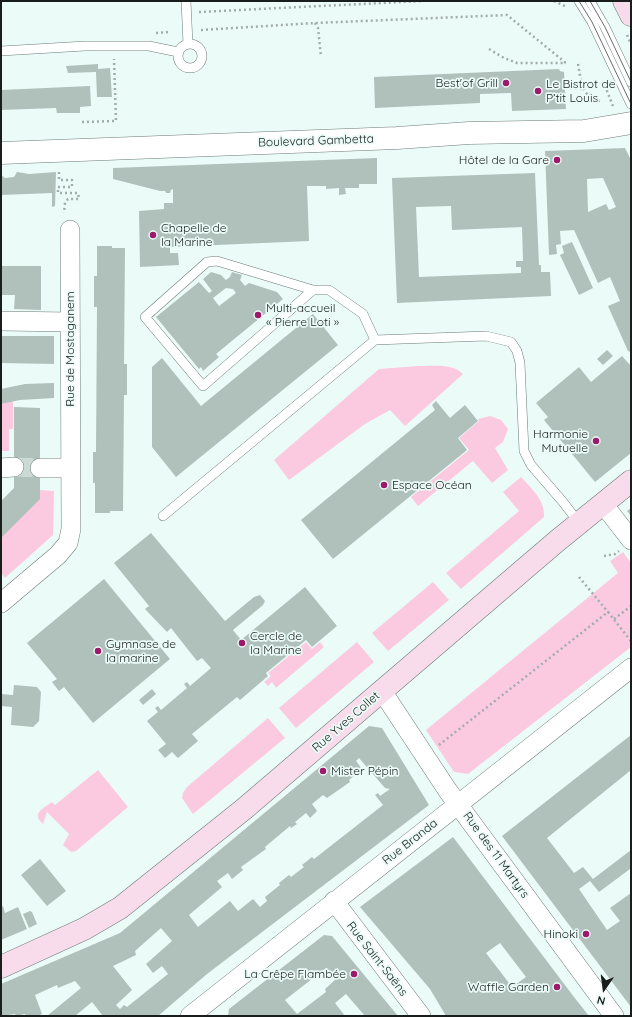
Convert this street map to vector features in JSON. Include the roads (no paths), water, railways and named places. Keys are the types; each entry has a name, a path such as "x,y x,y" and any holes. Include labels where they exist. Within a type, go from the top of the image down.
{"main road":[{"path":"624,1 631,15"},
{"name":"Rue Yves Collet","path":"48,945 102,920 120,908 244,809 631,481"},
{"path":"1,959 48,945"},
{"path":"1,967 48,945"}],"street":[{"name":"Boulevard Gambetta","path":"1,153 398,138 469,133 584,131 631,123"},
{"name":"Rue de Mostaganem","path":"1,603 58,555 68,543 72,529 70,230"},
{"path":"1,321 70,322"},
{"path":"40,468 71,468"},
{"path":"604,504 631,540"},
{"name":"Rue Branda","path":"200,1013 334,901 631,668"},
{"name":"Rue des 11 Martyrs","path":"382,691 458,804 614,1016"},
{"name":"Rue Saint-Saëns","path":"334,901 421,1016"}],"lane":[{"path":"186,1 188,44"},
{"path":"579,1 592,22 631,104"},
{"path":"590,1 605,27 631,82"},
{"path":"188,44 196,45 201,51 202,59 198,66 190,69 182,66 178,60 178,52 184,45 188,44"},
{"path":"1,51 85,46 149,46 178,52"},
{"path":"313,290 203,386 145,317 207,262 217,261 313,290 329,290 363,314 375,340"},
{"path":"163,516 375,340 486,336 510,342 516,350 520,363 524,451 531,465 563,502 579,524"}],"tunnel":[{"path":"14,467 40,468"}],"tram line":[{"path":"579,1 592,22 631,104"},
{"path":"590,1 605,27 631,82"}],"place":[{"name":"Best'of Grill","path":"506,83"},
{"name":"Le Bistrot de P’tit Louis","path":"538,91"},
{"name":"Hôtel de la Gare","path":"557,160"},
{"name":"Chapelle de la Marine","path":"153,235"},
{"name":"Multi-accueil « Pierre Loti »","path":"258,315"},
{"name":"Harmonie Mutuelle","path":"596,441"},
{"name":"Espace Océan","path":"384,485"},
{"name":"Cercle de la Marine","path":"242,643"},
{"name":"Gymnase de la marine","path":"98,651"},
{"name":"Mister Pépin","path":"323,771"},
{"name":"Hinoki","path":"586,934"},
{"name":"La Crêpe Flambée","path":"354,974"},
{"name":"Waffle Garden","path":"557,987"}]}
